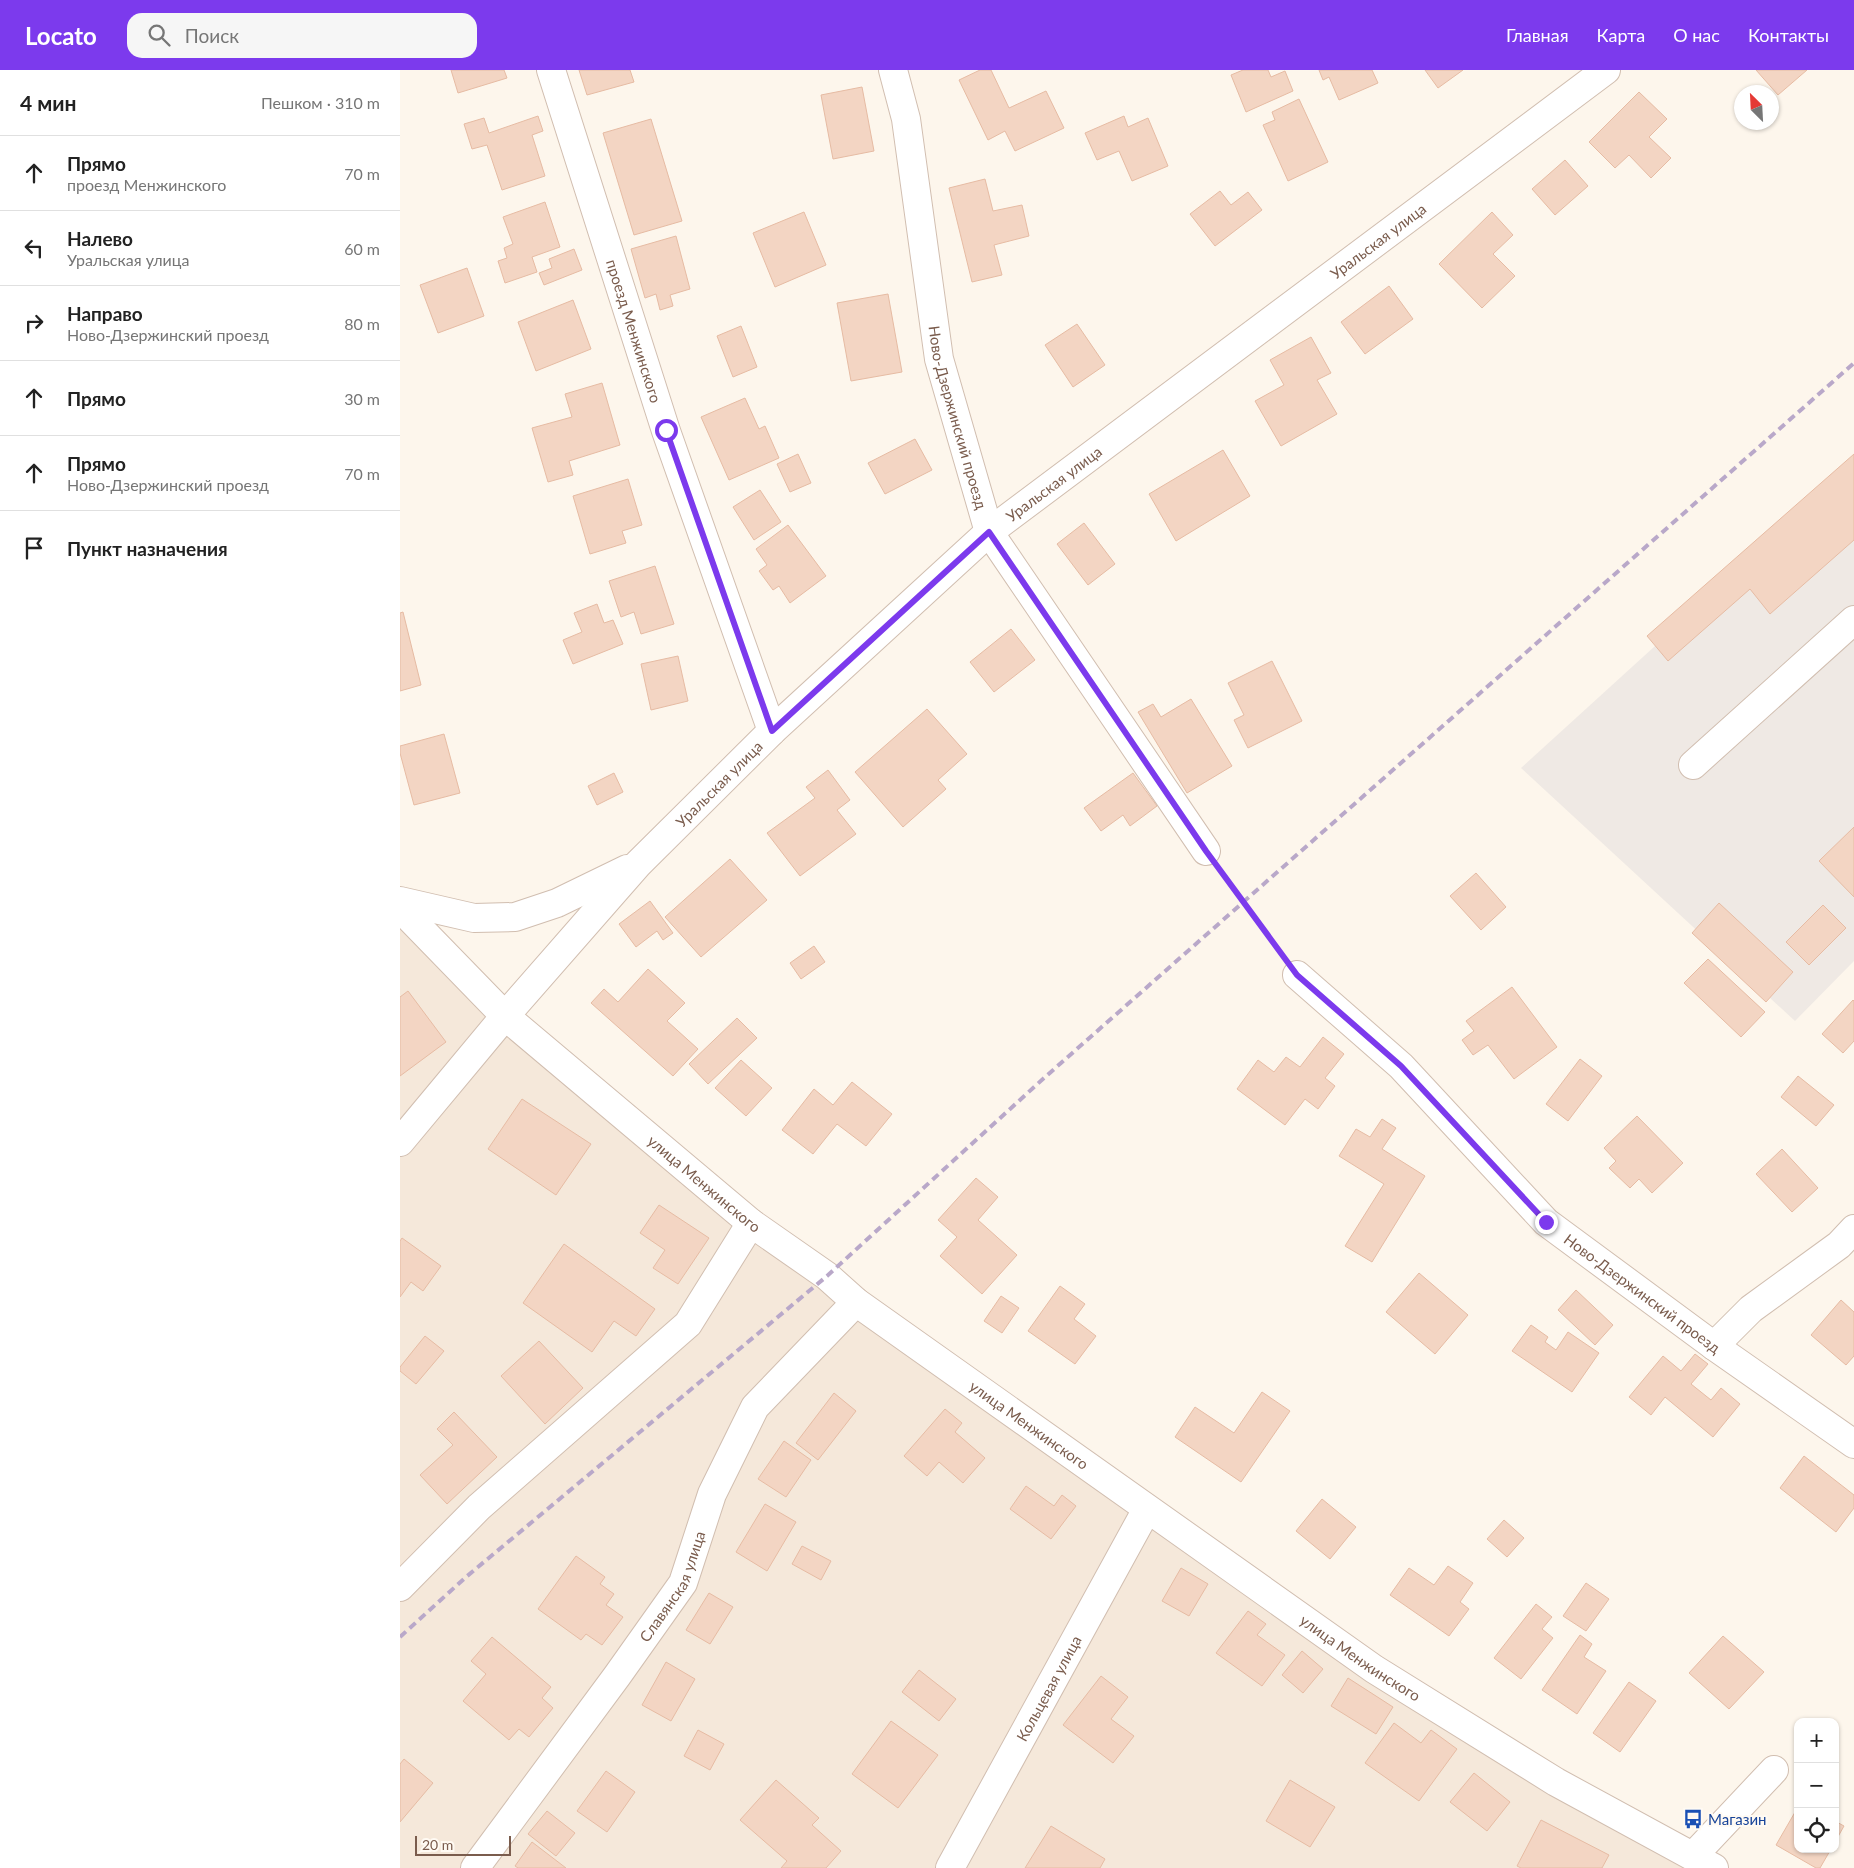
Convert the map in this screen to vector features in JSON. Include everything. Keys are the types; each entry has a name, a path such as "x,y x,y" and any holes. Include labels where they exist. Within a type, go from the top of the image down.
{"street":[{"name":"проезд Менжинского","path":"550,70 666,430 772,731"},
{"name":"Ново-Дзержинский проезд","path":"893,70 906,119 940,359 989,532 1206,851"},
{"name":"Уральская улица","path":"400,1142 505,1016 638,864 772,731 989,532 1606,70"},
{"path":"1693,764 1854,620"},
{"path":"400,901 474,918 515,917 557,903 638,864"},
{"name":"улица Менжинского","path":"400,908 505,1016 750,1223 826,1276 856,1302 1374,1669 1556,1782 1704,1862"},
{"name":"Ново-Дзержинский проезд","path":"1297,975 1401,1066 1546,1222 1714,1346 1854,1444"},
{"path":"400,1587 479,1507 688,1324 750,1223"},
{"path":"1714,1346 1751,1309 1839,1245 1854,1229"},
{"name":"Славянская улица","path":"475,1868 617,1676 683,1583 712,1494 755,1407 856,1302"},
{"name":"Кольцевая улица","path":"950,1868 1146,1509"},
{"path":"1704,1862 1774,1770"}],"path":[{"path":"1206,851 1297,975"}],"shaded area":[{"path":"1854,465 1854,961 1795,1021 1521,768"},
{"path":"400,922 857,1311 1699,1868 400,1868"}],"building":[{"path":"451,70 504,70 507,78 458,93"},
{"path":"579,70 630,70 634,82 587,95"},
{"path":"980,70 991,70 1009,108 1046,91 1064,128 1015,151 1005,131 988,140 959,80"},
{"path":"1243,70 1268,70 1271,77 1285,71 1293,91 1246,112 1231,75"},
{"path":"1319,70 1372,70 1378,83 1339,100 1329,77 1323,80"},
{"path":"1425,70 1463,70 1438,88"},
{"path":"1756,70 1807,70 1779,94 1779,85 1769,85"},
{"path":"862,87 874,151 833,159 821,95"},
{"path":"1639,92 1667,119 1649,137 1671,158 1651,178 1629,155 1615,168 1589,142"},
{"path":"1299,99 1328,162 1288,181 1263,125 1275,120 1272,112"},
{"path":"538,116 543,131 532,135 545,176 502,190 487,145 472,149 464,124 484,118 489,133"},
{"path":"1124,116 1128,127 1148,118 1168,166 1132,181 1119,151 1097,160 1085,133"},
{"path":"651,119 682,221 634,235 603,133"},
{"path":"1565,160 1588,186 1555,215 1532,189"},
{"path":"985,179 993,211 1022,205 1029,236 994,245 1002,275 972,282 949,188"},
{"path":"1220,191 1231,205 1248,192 1262,210 1215,246 1190,214"},
{"path":"545,202 560,247 532,257 537,272 505,283 498,261 507,258 504,248 513,244 503,217"},
{"path":"804,212 826,265 775,287 753,233"},
{"path":"1492,212 1513,235 1493,254 1515,276 1482,308 1439,264"},
{"path":"676,236 690,289 670,295 673,306 660,310 656,294 645,298 631,249"},
{"path":"574,249 582,270 544,285 539,273 552,268 549,259"},
{"path":"467,268 484,316 438,333 420,285"},
{"path":"1389,286 1413,319 1365,354 1341,322"},
{"path":"888,294 902,372 851,381 837,303"},
{"path":"573,300 591,349 536,371 518,322"},
{"path":"1077,324 1105,365 1073,387 1045,345"},
{"path":"741,326 757,367 733,377 717,336"},
{"path":"1311,337 1331,373 1317,380 1337,414 1281,446 1255,401 1284,385 1270,360"},
{"path":"602,383 620,445 569,461 573,475 548,482 532,428 572,417 565,394"},
{"path":"745,398 759,429 765,426 779,458 729,480 701,417"},
{"path":"915,439 932,470 885,494 868,463"},
{"path":"1223,450 1250,496 1176,541 1149,494"},
{"path":"798,454 811,483 790,492 777,464"},
{"path":"1854,454 1854,540 1770,614 1750,589 1668,661 1647,636"},
{"path":"628,479 642,525 622,531 626,543 590,554 573,496"},
{"path":"760,490 781,522 754,540 733,507"},
{"path":"1084,523 1115,564 1088,585 1057,544"},
{"path":"788,525 826,576 790,603 779,586 773,590 759,571 767,565 756,549"},
{"path":"655,566 674,624 641,634 634,612 621,617 609,581"},
{"path":"597,604 604,623 613,620 623,644 573,664 563,640 582,632 574,613"},
{"path":"403,612 421,685 400,691 400,613"},
{"path":"1011,629 1035,660 994,692 970,662"},
{"path":"678,656 688,701 651,710 641,664"},
{"path":"1272,661 1302,721 1248,748 1234,720 1244,715 1228,683"},
{"path":"1191,699 1232,766 1187,793 1138,712 1153,704 1161,717"},
{"path":"927,709 967,754 938,780 946,789 903,827 855,772"},
{"path":"444,734 460,793 414,805 400,753 400,746"},
{"path":"828,770 850,800 837,810 856,834 800,876 767,833 815,798 806,787"},
{"path":"614,773 623,792 597,805 588,786"},
{"path":"1133,773 1157,806 1130,826 1123,815 1101,831 1084,808"},
{"path":"1854,827 1854,897 1819,861"},
{"path":"730,859 767,900 701,957 665,917"},
{"path":"1476,873 1506,907 1481,930 1450,896"},
{"path":"650,901 673,933 663,940 657,931 636,947 619,924"},
{"path":"1719,903 1793,972 1766,1002 1692,933"},
{"path":"1823,905 1846,928 1809,965 1786,942"},
{"path":"814,946 825,962 801,979 790,963"},
{"path":"1708,959 1765,1012 1741,1037 1684,983"},
{"path":"648,969 685,1003 667,1021 698,1049 673,1076 591,1003 604,989 618,1002"},
{"path":"1512,987 1557,1047 1514,1079 1488,1045 1473,1055 1462,1040 1474,1031 1466,1021"},
{"path":"408,991 446,1042 400,1076 400,997"},
{"path":"1853,1000 1854,1041 1843,1053 1822,1034"},
{"path":"737,1018 757,1038 708,1084 689,1064"},
{"path":"1323,1037 1344,1054 1325,1078 1335,1086 1318,1109 1305,1099 1285,1125 1237,1089 1258,1060 1274,1072 1286,1057 1300,1067"},
{"path":"1580,1059 1602,1076 1568,1121 1546,1104"},
{"path":"741,1060 772,1088 746,1116 715,1088"},
{"path":"1798,1076 1834,1105 1816,1126 1781,1097"},
{"path":"852,1082 892,1114 866,1146 837,1124 813,1154 782,1130 814,1089 833,1105"},
{"path":"522,1099 591,1144 556,1195 488,1149"},
{"path":"1637,1116 1683,1163 1652,1193 1639,1179 1630,1188 1609,1168 1616,1161 1604,1148"},
{"path":"1382,1119 1396,1128 1382,1149 1425,1176 1372,1262 1345,1246 1384,1184 1339,1156 1356,1129 1370,1137"},
{"path":"1782,1149 1818,1188 1792,1212 1756,1174"},
{"path":"976,1178 998,1197 978,1220 1017,1255 982,1294 940,1256 957,1237 938,1220"},
{"path":"659,1205 709,1238 678,1284 653,1268 665,1250 640,1233"},
{"path":"402,1238 441,1266 423,1291 411,1282 400,1297 400,1241"},
{"path":"564,1244 655,1309 636,1336 614,1321 592,1352 523,1303"},
{"path":"1419,1273 1468,1315 1435,1354 1386,1312"},
{"path":"1060,1286 1085,1304 1074,1319 1096,1336 1075,1364 1028,1331"},
{"path":"1576,1290 1613,1325 1595,1345 1558,1310"},
{"path":"1001,1296 1019,1308 1002,1333 984,1321"},
{"path":"1841,1300 1854,1312 1854,1356 1846,1365 1811,1335"},
{"path":"1531,1325 1548,1337 1545,1342 1556,1350 1568,1332 1599,1353 1572,1392 1512,1351"},
{"path":"425,1336 444,1351 416,1384 400,1371 400,1367"},
{"path":"539,1341 583,1388 545,1424 501,1376"},
{"path":"1695,1354 1708,1364 1691,1384 1711,1400 1721,1388 1740,1404 1713,1437 1665,1397 1651,1415 1629,1397 1663,1356 1681,1371"},
{"path":"1262,1392 1290,1411 1241,1482 1175,1437 1195,1407 1234,1433"},
{"path":"834,1393 856,1411 818,1460 796,1443"},
{"path":"945,1409 962,1423 955,1432 985,1458 963,1483 939,1462 927,1476 904,1456"},
{"path":"454,1412 497,1457 447,1504 420,1475 453,1445 437,1429"},
{"path":"784,1441 811,1460 786,1497 758,1479"},
{"path":"1804,1456 1854,1495 1854,1508 1836,1532 1780,1488"},
{"path":"1026,1486 1054,1506 1062,1495 1076,1506 1051,1539 1010,1509"},
{"path":"1322,1499 1356,1527 1330,1559 1296,1531"},
{"path":"765,1504 796,1522 767,1571 736,1552"},
{"path":"1504,1520 1524,1538 1507,1557 1487,1539"},
{"path":"802,1546 831,1561 821,1580 792,1564"},
{"path":"576,1556 605,1577 600,1584 614,1594 606,1605 623,1617 602,1645 586,1634 581,1640 538,1609"},
{"path":"1448,1566 1473,1583 1460,1602 1469,1609 1449,1636 1390,1595 1409,1568 1434,1585"},
{"path":"1181,1568 1208,1584 1189,1616 1162,1601"},
{"path":"1586,1583 1609,1599 1586,1631 1563,1616"},
{"path":"709,1593 733,1607 710,1644 686,1630"},
{"path":"1536,1604 1552,1617 1542,1629 1553,1638 1521,1679 1494,1658"},
{"path":"1248,1611 1266,1624 1257,1635 1285,1655 1262,1686 1216,1653"},
{"path":"1580,1635 1592,1644 1584,1657 1606,1671 1577,1714 1542,1690"},
{"path":"1723,1636 1764,1672 1729,1709 1689,1673"},
{"path":"492,1637 551,1687 542,1698 553,1708 529,1737 519,1729 509,1740 463,1701 486,1674 471,1661"},
{"path":"1302,1651 1323,1669 1303,1693 1282,1675"},
{"path":"666,1662 695,1679 671,1721 642,1705"},
{"path":"919,1670 956,1699 939,1721 902,1692"},
{"path":"1101,1676 1128,1697 1111,1719 1134,1736 1113,1763 1063,1725"},
{"path":"1348,1678 1393,1707 1376,1734 1331,1706"},
{"path":"1629,1682 1656,1701 1620,1752 1593,1733"},
{"path":"891,1721 938,1755 898,1808 852,1774"},
{"path":"1394,1723 1421,1743 1431,1730 1457,1749 1419,1801 1365,1763"},
{"path":"698,1730 724,1744 710,1770 684,1756"},
{"path":"404,1759 433,1783 400,1822 400,1764"},
{"path":"606,1771 635,1792 607,1832 577,1811"},
{"path":"1474,1773 1510,1802 1487,1831 1450,1802"},
{"path":"776,1780 819,1818 812,1825 841,1851 826,1868 781,1868 787,1861 740,1820"},
{"path":"1290,1780 1335,1807 1310,1847 1266,1821"},
{"path":"547,1811 575,1833 556,1856 528,1834"},
{"path":"1794,1814 1794,1853 1829,1853 1820,1868 1816,1868 1776,1845"},
{"path":"1541,1820 1609,1855 1602,1868 1521,1868 1517,1866"},
{"path":"1839,1823 1844,1826 1839,1835"},
{"path":"1051,1826 1105,1859 1100,1868 1025,1868"},
{"path":"532,1842 566,1868 518,1868 515,1866"}],"railway":[{"path":"400,1637 466,1577 827,1276 1044,1078 1854,363"}],"place":[{"name":"Магазин","path":"1693,1819"}],"route":[{"path":"666,430 772,731 989,532 1206,851 1297,975 1401,1066 1546,1222"}]}
